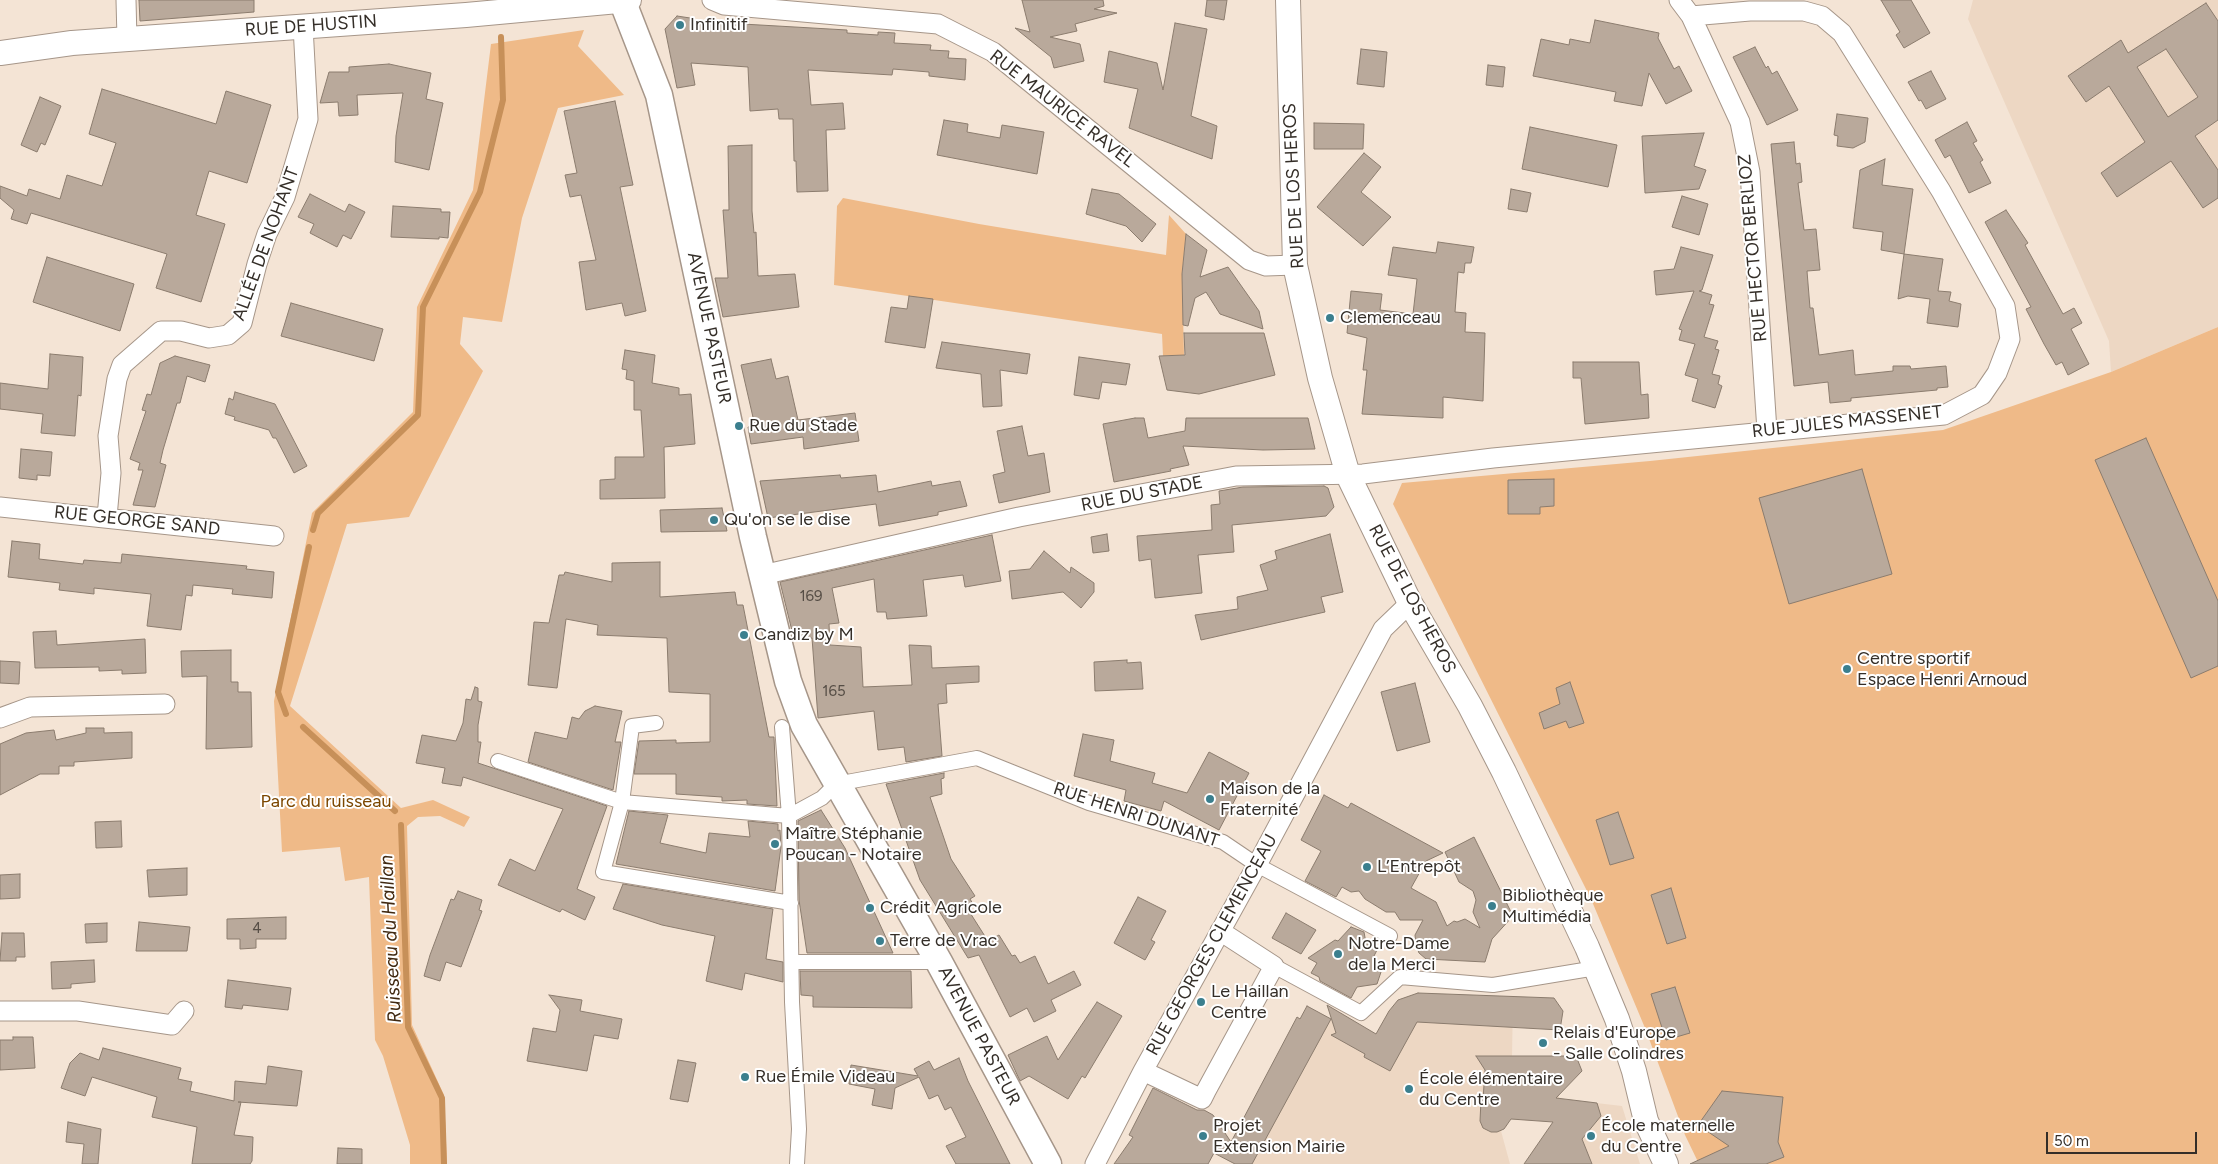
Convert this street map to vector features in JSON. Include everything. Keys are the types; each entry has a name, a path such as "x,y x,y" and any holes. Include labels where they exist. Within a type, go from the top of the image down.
{"main road":[{"name":"AVENUE PASTEUR","path":"625,1 659,95 762,575 788,681 804,725 939,962 1048,1164"}],"street":[{"path":"126,0 127,39"},
{"name":"RUE MAURICE RAVEL","path":"712,0 724,6 938,24 993,52 1248,260 1266,266 1296,266"},
{"name":"RUE DE LOS HEROS","path":"1288,0 1296,266 1320,378 1348,475 1410,603 1470,706 1596,968 1617,1018 1634,1071 1646,1121 1666,1164"},
{"name":"RUE HECTOR BERLIOZ","path":"1679,0 1691,16 1740,122 1750,172 1767,430"},
{"name":"RUE DE HUSTIN","path":"0,54 44,46 625,1"},
{"name":"RUE JULES MASSENET","path":"1348,475 1767,430 1944,415 1982,395 1997,373 2010,339 2005,306 1941,191 1842,33 1822,16 1804,11 1750,11 1691,16"},
{"name":"ALLÉE DE NOHANT","path":"107,517 111,473 108,436 117,379 122,364 161,331 181,331 209,338 228,335 242,323 257,264 267,234 285,197 308,119 303,26"},
{"name":"RUE DU STADE","path":"762,575 1019,517 1236,476 1348,475"},
{"name":"RUE GEORGE SAND","path":"0,507 274,536"},
{"name":"RUE GEORGES CLEMENCEAU","path":"1095,1164 1143,1071 1257,865 1383,628 1410,603"},
{"path":"0,718 30,707 165,704"},
{"path":"656,723 632,726 622,802 603,872 791,903"},
{"path":"782,727 789,816 798,1129 797,1164"},
{"name":"RUE HENRI DUNANT","path":"836,784 977,758 1089,803 1223,842 1257,865 1390,936"},
{"path":"498,761 622,802 789,816 822,798 836,784"},
{"path":"1220,931 1274,966 1361,1013 1400,977 1493,985 1596,968"},
{"path":"792,962 939,962"},
{"path":"1143,1071 1202,1099 1274,966"},
{"path":"0,1011 78,1012 172,1025 184,1011"}],"shaded area":[{"path":"1973,0 2218,0 2218,327 2111,372 2109,341 1968,19"},
{"name":"École élémentaire du Centre","path":"1418,993 1513,997 1512,1057 1559,1074 1559,1105 1533,1121 1509,1119 1507,1126 1501,1131 1510,1164 1235,1164 1223,1157 1297,1017 1301,1019 1307,1006 1372,1042 1389,1011 1398,1000"},
{"name":"École maternelle du Centre","path":"1579,1101 1622,1106 1640,1164 1527,1164 1526,1161 1536,1146 1540,1148"}],"green space":[{"name":"Parc du ruisseau","path":"584,30 578,46 624,95 558,108 522,218 502,322 463,317 460,344 483,371 409,517 347,524 290,706 401,808 433,800 470,817 464,827 440,816 418,817 407,826 412,1025 444,1095 447,1164 410,1164 410,1145 383,1056 375,1040 369,877 345,881 340,847 282,852 274,701 312,513 413,412 417,307 473,190 491,44"},
{"path":"843,198 979,224 1166,255 1169,215 1186,234 1182,273 1184,355 1163,356 1162,334 834,285 837,206"},
{"name":"Centre sportif Espace Henri Arnoud","path":"2218,327 2218,1164 1699,1164 1685,1135 1645,1028 1591,899 1393,504 1402,483 1650,461 1943,430 2111,372"}],"building":[{"path":"139,0 254,0 254,12 140,21"},
{"path":"1022,0 1103,0 1104,6 1094,9 1117,13 1075,24 1077,31 1050,37 1080,44 1084,61 1054,68 1051,57 1015,28 1030,32"},
{"path":"1207,0 1227,0 1224,20 1205,16"},
{"path":"1881,0 1911,0 1930,33 1904,48 1896,35 1900,32"},
{"path":"2206,3 2218,21 2218,120 2195,136 2218,170 2218,198 2203,208 2171,161 2117,197 2101,173 2145,142 2109,86 2086,102 2068,76 2121,40 2128,53","holes":["2166,49 2198,97 2168,117 2137,67"]},
{"path":"677,16 690,18 690,21 847,30 847,33 878,35 878,32 895,33 894,43 931,45 930,50 949,51 948,58 966,59 965,80 929,76 929,72 893,69 892,75 808,70 811,105 843,103 845,129 826,130 828,191 797,192 793,119 779,119 778,109 750,111 748,67 691,63 695,85 677,88 665,29"},
{"path":"1595,20 1659,33 1658,38 1674,69 1679,66 1692,91 1666,104 1649,73 1642,106 1614,101 1616,92 1533,76 1541,39 1569,45 1570,39 1590,43"},
{"path":"1175,23 1207,29 1191,116 1217,126 1212,159 1129,128 1138,89 1104,82 1109,51 1157,63 1163,90"},
{"path":"1755,47 1766,68 1768,66 1772,74 1777,71 1798,110 1767,125 1733,57"},
{"path":"1361,49 1387,52 1384,87 1357,84"},
{"path":"389,64 431,73 426,99 443,103 429,170 395,162 396,136 403,93 357,95 358,115 339,116 338,102 320,103 329,72 349,72 349,67"},
{"path":"1488,65 1505,67 1503,87 1486,85"},
{"path":"1931,71 1946,99 1926,109 1908,82"},
{"path":"102,89 216,124 226,91 271,105 247,183 209,171 196,215 225,224 201,302 156,288 167,254 31,213 27,224 11,219 14,210 0,198 0,186 27,196 29,189 60,199 67,175 102,186 116,143 89,134"},
{"path":"40,97 61,106 45,145 41,143 37,152 21,145"},
{"path":"615,101 633,185 620,187 646,311 625,316 622,303 586,310 579,262 596,260 581,195 570,197 565,175 577,173 564,111"},
{"path":"1837,114 1868,118 1865,142 1853,148 1837,146 1838,136 1834,135"},
{"path":"944,120 968,124 967,132 1000,138 1002,125 1044,132 1037,174 937,155"},
{"path":"1967,122 1977,141 1973,143 1983,160 1980,162 1991,183 1969,193 1950,155 1945,158 1935,140"},
{"path":"1314,123 1364,124 1363,149 1314,149"},
{"path":"1530,127 1617,145 1608,187 1522,169"},
{"path":"1704,133 1694,166 1706,170 1699,189 1645,193 1642,136"},
{"path":"1794,142 1796,164 1800,163 1802,182 1798,183 1804,230 1816,229 1820,270 1807,271 1810,308 1813,308 1819,355 1853,350 1855,375 1893,371 1893,366 1910,366 1911,369 1946,366 1948,387 1937,388 1937,390 1851,398 1851,401 1830,403 1828,382 1794,386 1771,144"},
{"path":"752,145 752,211 754,233 756,232 758,276 795,274 799,307 723,317 715,278 728,278 723,210 729,210 728,146"},
{"path":"1364,153 1381,167 1361,192 1391,217 1363,246 1317,207"},
{"path":"1885,159 1882,185 1913,189 1904,254 1881,250 1883,232 1853,228 1860,170"},
{"path":"1092,189 1119,194 1156,224 1142,242 1126,226 1086,214"},
{"path":"1511,189 1531,193 1527,212 1508,209"},
{"path":"310,194 345,212 349,204 365,212 351,239 343,235 337,247 310,233 314,224 298,217"},
{"path":"1682,196 1708,204 1699,235 1672,227"},
{"path":"393,206 441,209 441,212 450,212 448,238 391,237"},
{"path":"2006,210 2028,243 2025,245 2063,314 2074,308 2082,323 2071,329 2089,364 2068,375 2062,362 2056,365 2044,344 2026,309 2031,307 1985,222"},
{"path":"1186,234 1207,250 1200,277 1228,267 1259,311 1263,329 1220,314 1206,292 1195,298 1188,326 1183,325 1182,274"},
{"path":"1438,242 1474,247 1471,263 1465,263 1464,273 1458,272 1455,312 1466,313 1465,332 1485,333 1483,401 1443,397 1443,418 1362,414 1367,370 1363,370 1367,338 1347,333 1351,291 1382,294 1380,310 1413,314 1417,279 1388,275 1393,247 1436,253"},
{"path":"1681,247 1713,255 1702,290 1699,291 1712,295 1709,304 1714,305 1704,337 1718,341 1715,349 1719,350 1712,374 1720,376 1718,384 1722,386 1715,408 1692,401 1698,379 1685,375 1695,344 1679,340 1682,330 1679,329 1694,291 1656,295 1654,271 1674,269"},
{"path":"1904,254 1943,259 1938,291 1951,292 1949,301 1961,304 1958,327 1927,323 1930,299 1908,296 1898,299"},
{"path":"47,257 134,284 120,331 33,302"},
{"path":"909,296 933,299 925,348 885,342 891,307 907,309"},
{"path":"291,303 383,329 374,361 281,336"},
{"path":"1184,333 1264,333 1275,375 1199,394 1167,390 1159,356 1185,355"},
{"path":"942,342 1030,354 1027,374 1000,370 1002,406 983,407 981,374 936,368"},
{"path":"625,350 655,355 652,383 679,388 679,395 691,394 695,444 664,447 665,498 600,499 600,480 615,479 615,457 644,457 641,410 634,410 634,381 626,379 627,370 622,369"},
{"path":"50,354 83,357 81,396 78,395 75,436 41,433 43,414 0,409 0,383 48,389"},
{"path":"175,356 210,365 205,382 187,376 180,403 177,403 163,450 160,463 166,465 155,507 133,505 143,470 138,470 140,463 130,459 146,411 142,410 147,394 151,395 160,363"},
{"path":"1079,357 1130,364 1126,385 1102,382 1099,399 1074,395"},
{"path":"771,359 776,379 788,376 798,420 855,413 859,441 804,449 803,437 751,444 748,427 755,426 741,365"},
{"path":"1573,362 1639,362 1641,395 1648,394 1649,418 1585,424 1581,378 1573,378"},
{"path":"235,392 275,404 307,466 294,473 276,438 273,438 269,430 234,420 235,417 225,414 229,398 233,400"},
{"path":"1144,418 1148,438 1185,431 1186,418 1308,418 1315,449 1263,450 1183,446 1189,465 1170,469 1171,471 1114,482 1103,424"},
{"path":"1022,426 1028,456 1044,453 1050,492 999,503 993,475 1005,472 997,431"},
{"path":"2146,438 2218,601 2218,666 2191,678 2095,460"},
{"path":"21,449 52,452 50,476 37,475 37,480 19,478"},
{"path":"1862,469 1892,574 1789,604 1759,498"},
{"path":"840,475 841,478 876,475 878,492 931,481 932,486 960,481 967,506 938,512 938,515 879,526 876,504 768,518 760,481"},
{"path":"1554,479 1554,506 1540,507 1540,514 1508,514 1508,480"},
{"path":"1324,486 1328,488 1334,507 1326,516 1232,525 1234,552 1198,555 1202,593 1155,598 1151,559 1139,561 1137,536 1212,530 1211,505 1220,504 1219,491 1243,487"},
{"path":"722,508 727,531 661,532 660,510"},
{"path":"1107,534 1109,551 1093,553 1091,537"},
{"path":"1330,534 1343,592 1321,597 1325,612 1201,640 1195,615 1238,609 1237,597 1268,590 1260,565 1277,559 1275,551"},
{"path":"992,535 1001,581 965,587 963,575 923,580 927,616 887,619 886,612 877,612 874,579 832,588 839,623 829,624 830,645 861,647 863,687 912,685 909,645 931,646 932,668 979,666 979,682 946,684 947,703 938,704 942,756 906,762 904,747 878,750 874,711 818,718 812,638 797,639 793,635 780,582"},
{"path":"12,541 40,544 39,559 83,564 84,560 121,563 122,554 247,566 246,569 274,572 272,598 232,594 233,589 193,585 192,596 186,595 181,630 147,626 151,594 94,588 94,594 59,590 60,583 8,577"},
{"path":"1044,551 1070,573 1071,567 1094,583 1094,592 1081,608 1063,592 1012,599 1009,571 1030,569"},
{"path":"660,562 660,597 735,592 737,605 743,605 769,737 774,737 777,806 747,804 747,800 722,801 722,797 676,794 676,774 634,774 639,741 676,740 676,743 710,742 710,694 669,692 667,638 597,635 598,625 566,619 557,688 528,685 534,622 549,623 559,575 564,575 565,572 612,582 612,563"},
{"path":"56,631 57,645 145,639 146,673 122,674 122,670 99,671 99,667 35,668 33,632"},
{"path":"231,650 231,682 238,682 238,692 251,692 252,747 206,749 207,676 182,677 181,651"},
{"path":"1127,660 1127,663 1141,662 1143,689 1095,691 1094,662"},
{"path":"0,661 20,662 19,684 0,683"},
{"path":"1570,682 1584,723 1569,728 1566,721 1544,729 1539,713 1560,704 1556,688"},
{"path":"1415,683 1430,742 1397,751 1381,692"},
{"path":"475,687 478,688 478,701 482,702 478,725 478,742 481,742 478,763 607,806 577,889 595,897 585,920 562,909 560,912 498,885 510,859 535,871 563,809 463,777 461,786 442,783 445,768 416,763 422,735 456,741 463,723 466,699 471,700"},
{"path":"595,706 622,711 615,742 621,742 613,790 528,762 535,732 567,739 572,717 579,719 585,711"},
{"path":"86,728 104,728 104,733 132,732 132,758 74,762 74,766 59,766 59,774 40,774 0,795 0,744 26,733 54,730 56,740 86,733"},
{"path":"1083,734 1114,740 1110,761 1155,773 1152,783 1187,793 1209,752 1249,773 1219,830 1164,801 1161,811 1124,801 1126,790 1074,776"},
{"path":"944,773 944,778 941,779 942,794 930,797 951,859 975,896 970,899 973,904 967,908 988,941 999,935 1012,956 1015,955 1020,963 1035,956 1048,984 1074,971 1081,985 1051,1000 1056,1011 1034,1022 1027,1008 1010,1017 979,955 968,958 920,880 886,784"},
{"path":"1324,795 1348,808 1351,803 1443,853 1426,861 1411,888 1436,902 1447,926 1454,921 1457,922 1465,919 1480,928 1473,912 1476,900 1473,891 1459,882 1445,852 1474,837 1513,916 1492,939 1485,962 1426,959 1419,953 1415,935 1423,920 1400,920 1395,912 1386,912 1365,899 1359,891 1351,892 1342,887 1336,897 1305,881 1321,851 1301,840"},
{"path":"821,810 845,848 893,953 807,953 799,900 798,821"},
{"path":"629,811 668,815 660,843 706,853 709,833 750,837 748,821 778,824 781,847 775,891 616,864"},
{"path":"1618,812 1634,858 1610,865 1596,820"},
{"path":"121,821 122,847 96,848 95,822"},
{"path":"187,868 187,895 149,897 147,870"},
{"path":"20,874 20,898 0,899 0,875"},
{"path":"623,884 773,909 766,959 783,962 783,982 745,973 742,990 706,981 715,936 662,925 613,909"},
{"path":"1671,888 1686,938 1667,944 1651,895"},
{"path":"458,891 482,900 479,910 482,911 461,967 446,962 440,981 424,976 451,899 454,900"},
{"path":"1138,897 1166,911 1151,940 1155,942 1145,960 1114,943"},
{"path":"1286,913 1316,930 1301,954 1272,938"},
{"path":"286,917 286,939 256,939 256,948 240,949 240,939 227,939 227,919"},
{"path":"139,922 190,927 187,951 136,951"},
{"path":"107,923 107,942 86,943 85,924"},
{"name":"Notre-Dame de la Merci","path":"1351,927 1364,932 1366,943 1377,950 1373,958 1379,964 1381,972 1377,984 1357,987 1351,998 1320,981 1319,977 1311,973 1317,963 1308,958 1335,940 1338,941"},
{"path":"2,933 24,933 25,957 16,957 16,961 0,961"},
{"path":"94,960 95,982 71,984 71,988 52,989 51,962"},
{"path":"800,971 911,971 912,1008 813,1007 813,996 801,995"},
{"path":"228,980 291,988 288,1010 243,1005 242,1009 225,1007"},
{"path":"1675,987 1690,1033 1666,1040 1651,994"},
{"path":"1418,993 1554,998 1563,1011 1560,1030 1417,1022 1390,1071 1364,1057 1365,1054 1331,1035 1336,1033 1327,1005 1376,1034 1389,1011 1398,1000"},
{"path":"549,995 582,1000 580,1011 622,1019 618,1039 594,1035 587,1071 527,1061 533,1028 556,1032 560,1010"},
{"path":"1097,1002 1122,1016 1085,1078 1082,1076 1068,1099 1029,1076 1020,1081 1008,1055 1047,1036 1058,1060"},
{"path":"1307,1006 1331,1019 1252,1164 1235,1164 1214,1153 1208,1164 1114,1164 1133,1137 1129,1135 1153,1088 1197,1110 1204,1110 1213,1115 1231,1142 1297,1017 1300,1019"},
{"path":"13,1037 33,1037 35,1068 0,1070 0,1040 13,1040"},
{"path":"103,1048 181,1068 178,1079 192,1082 190,1091 234,1101 235,1081 266,1084 268,1066 302,1071 297,1106 241,1102 234,1135 253,1137 252,1161 250,1164 192,1164 197,1127 152,1117 157,1097 92,1077 85,1096 61,1088 70,1063 80,1053 99,1060"},
{"path":"1476,1056 1576,1056 1582,1071 1556,1098 1597,1103 1601,1116 1582,1139 1592,1164 1524,1164 1553,1122 1511,1119 1504,1129 1497,1132 1491,1132 1483,1128 1480,1121 1485,1070"},
{"path":"959,1058 968,1081 1010,1164 956,1164 946,1146 966,1137 951,1107 945,1110 938,1095 929,1099 919,1077 895,1088 892,1109 872,1105 875,1089 849,1084 851,1065 918,1076 914,1069 929,1061 934,1070"},
{"path":"678,1060 696,1063 688,1102 670,1099"},
{"path":"1722,1091 1783,1097 1778,1142 1784,1157 1766,1164 1690,1164 1729,1146 1698,1125"},
{"path":"68,1122 101,1129 98,1164 82,1164 84,1144 66,1142"},
{"path":"338,1148 362,1149 362,1164 337,1164"}],"waterway":[{"name":"Ruisseau du Haillan","path":"313,530 318,513 418,415 423,307 480,192 503,100 501,37"},
{"name":"Ruisseau du Haillan","path":"286,714 278,692 309,547"},
{"name":"Ruisseau du Haillan","path":"303,727 395,811"},
{"name":"Ruisseau du Haillan","path":"401,825 408,1027 442,1098 444,1164"}],"place":[{"name":"Infinitif","path":"680,25"},
{"name":"Clemenceau","path":"1330,318"},
{"name":"Rue du Stade","path":"739,426"},
{"name":"Qu'on se le dise","path":"714,520"},
{"name":"Candiz by M","path":"744,635"},
{"name":"Centre sportif Espace Henri Arnoud","path":"1847,669"},
{"name":"Maison de la Fraternité","path":"1210,799"},
{"name":"Maître Stéphanie Poucan - Notaire","path":"775,844"},
{"name":"L’Entrepôt","path":"1367,867"},
{"name":"Bibliothèque Multimédia","path":"1492,906"},
{"name":"Crédit Agricole","path":"870,908"},
{"name":"Terre de Vrac","path":"880,941"},
{"name":"Notre-Dame de la Merci","path":"1338,954"},
{"name":"Le Haillan Centre","path":"1201,1002"},
{"name":"Relais d'Europe - Salle Colindres","path":"1543,1043"},
{"name":"Rue Émile Videau","path":"745,1077"},
{"name":"École élémentaire du Centre","path":"1409,1089"},
{"name":"Projet Extension Mairie","path":"1203,1136"},
{"name":"École maternelle du Centre","path":"1591,1136"}]}
